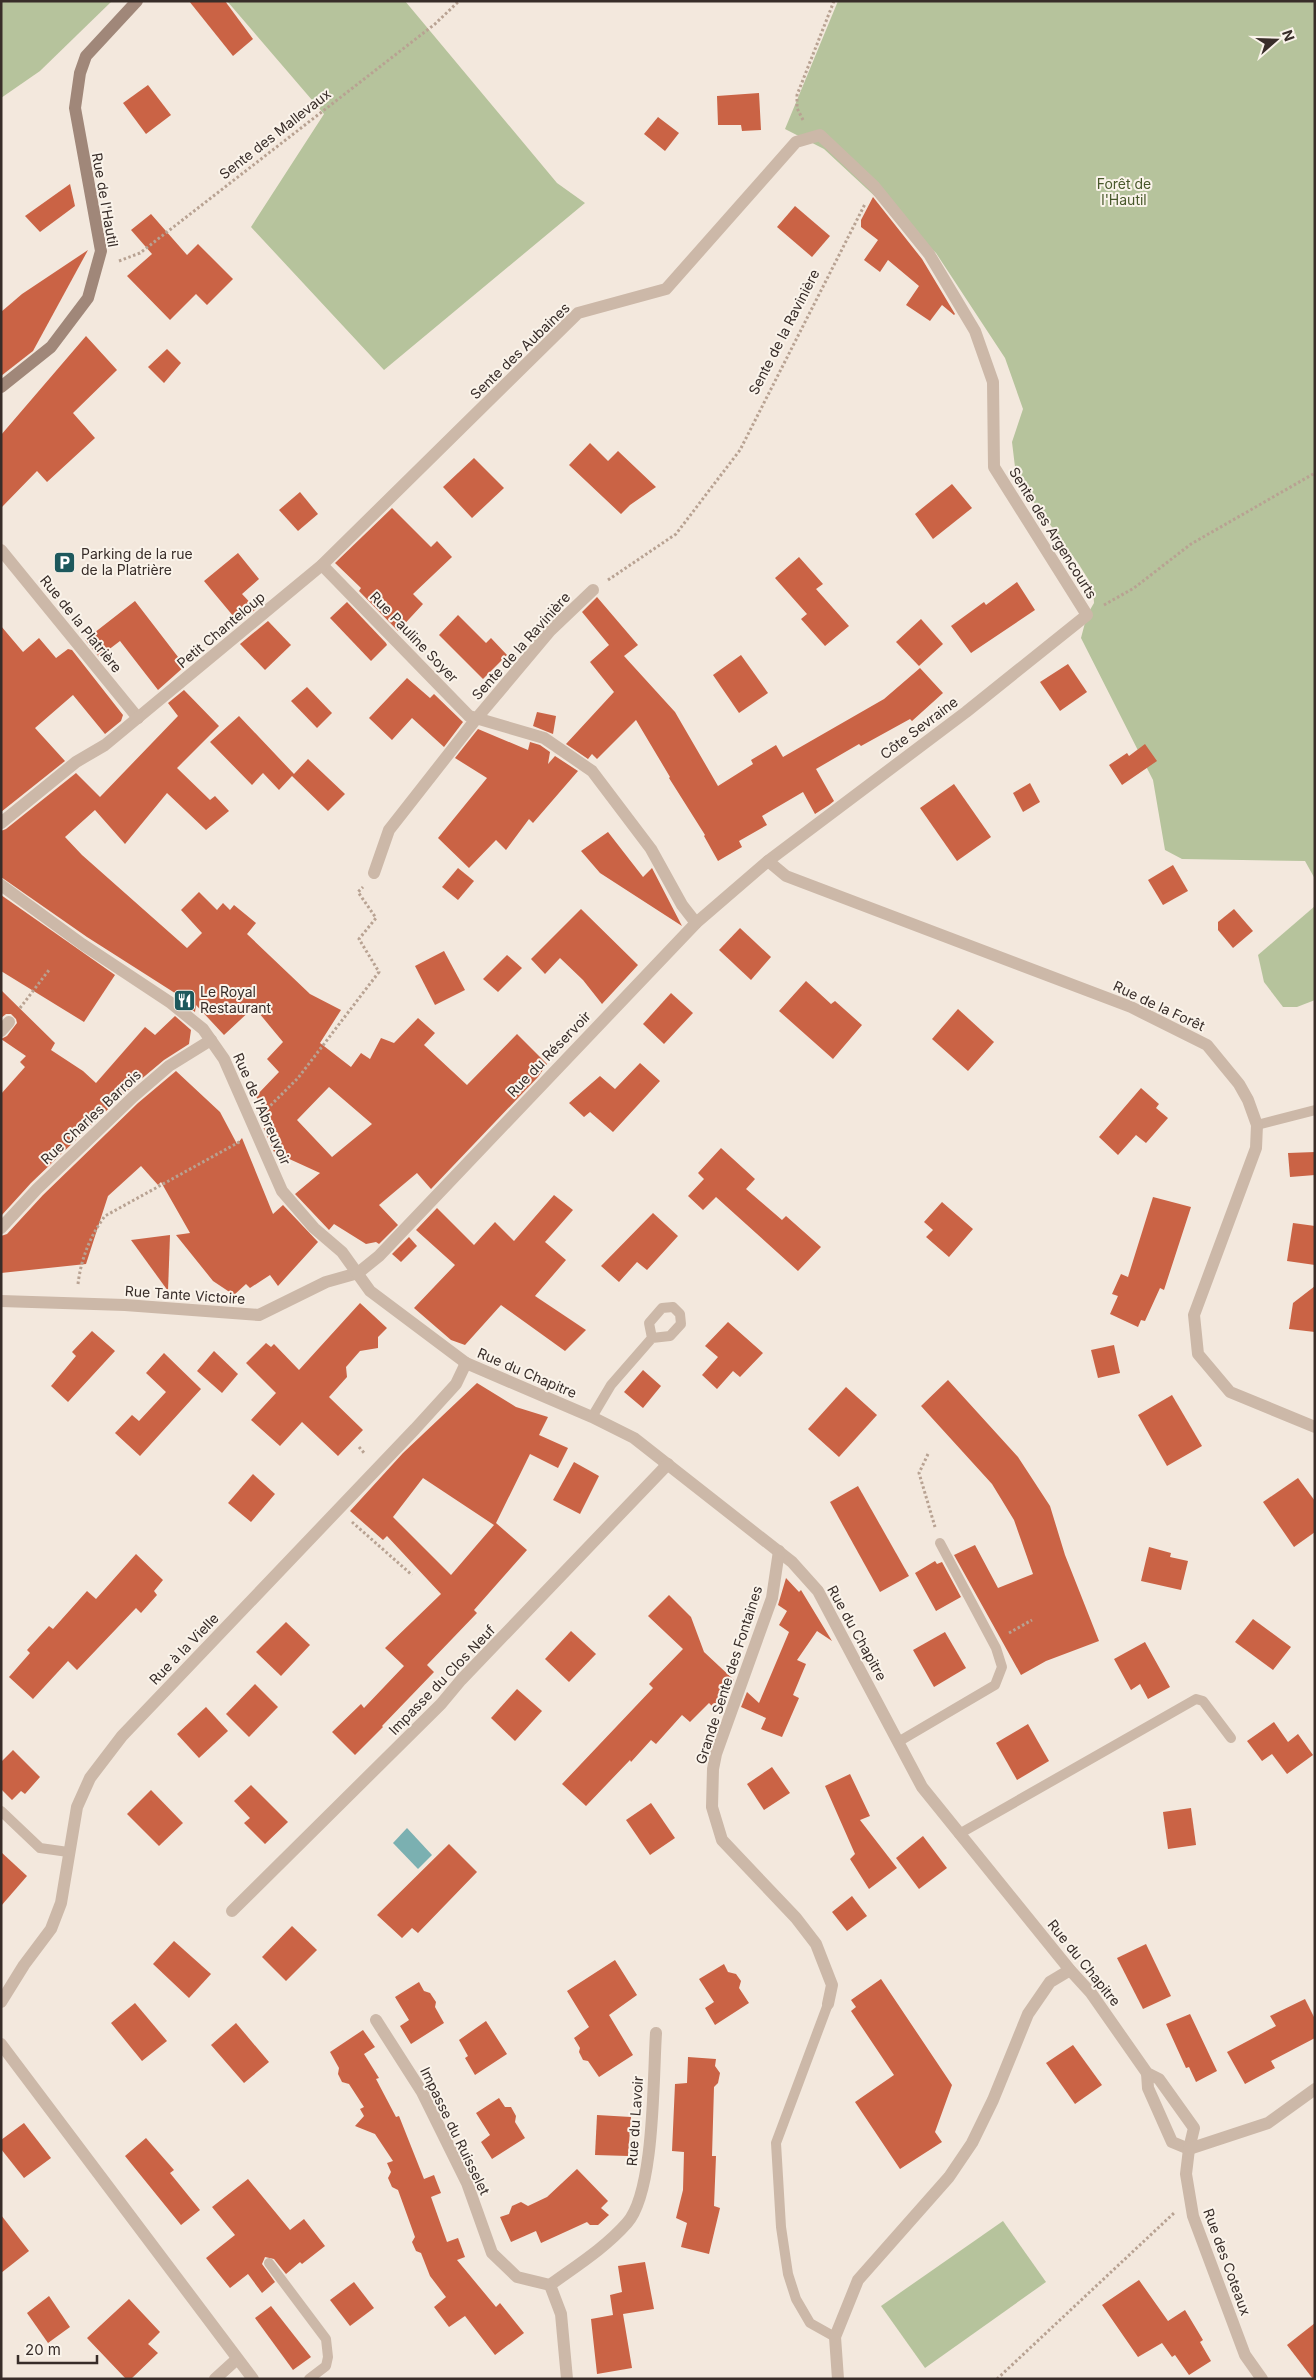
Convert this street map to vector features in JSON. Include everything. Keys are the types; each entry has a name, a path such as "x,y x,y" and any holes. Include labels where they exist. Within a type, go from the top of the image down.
{"main road":[{"name":"Rue de l'Hautil","path":"1,387 51,347 88,298 101,250 74,108 80,72 86,56 137,1"}],"street":[{"name":"Sente des Argencourts","path":"816,136 874,186 929,254 975,331 993,382 994,467 1087,615"},
{"name":"Sente des Aubaines","path":"322,565 578,313 666,289 796,142 816,136"},
{"name":"Rue de la Platrière","path":"1,550 138,718"},
{"name":"Petit Chanteloup","path":"1,823 76,762 104,745 138,718 322,565"},
{"name":"Rue Pauline Soyer","path":"322,565 470,716 544,738 592,771 651,849 682,905 696,922"},
{"name":"Sente de la Ravinière","path":"374,873 389,830 476,719 550,631 593,590"},
{"name":"Côte Sevraine","path":"768,862 966,712 1087,615"},
{"name":"Rue du Réservoir","path":"358,1273 378,1256 696,922 768,862"},
{"name":"Rue de la Forêt","path":"768,862 786,876 1131,1008 1207,1045 1239,1084 1248,1100 1257,1125 1256,1148 1194,1315 1198,1354 1230,1392 1315,1427"},
{"name":"Rue de l'Abreuvoir","path":"1,885 82,944 171,1004 203,1029 224,1059 282,1191 314,1228 342,1252 358,1273"},
{"name":"Rue Charles Barrois","path":"1,1228 36,1189 134,1097 169,1066 211,1040"},
{"name":"Rue Tante Victoire","path":"1,1301 125,1305 259,1315 326,1282 358,1273"},
{"name":"Rue du Chapitre","path":"358,1273 370,1291 466,1363 592,1417 634,1438 792,1562 818,1591 922,1786 1070,1970 1091,1993 1147,2073 1159,2079 1194,2128 1188,2149 1172,2142 1148,2088 1147,2073"},
{"name":"Rue à la Vielle","path":"1,2002 24,1965 52,1929 61,1903 77,1807 90,1778 122,1736 456,1384 466,1363"},
{"name":"Impasse du Clos Neuf","path":"232,1911 441,1704 461,1680 668,1464"},
{"name":"Grande Sente des Fontaines","path":"778,1551 772,1598 716,1754 713,1769 712,1807 722,1840 796,1918 816,1944 832,1985 828,2004"},
{"path":"838,2379 835,2337 858,2280 949,2177 972,2143 993,2100 1028,2014 1050,1982 1070,1970"},
{"name":"Impasse du Ruisselet","path":"376,2020 426,2100 467,2183 492,2253 517,2277 550,2285"},
{"name":"Rue du Lavoir","path":"550,2285 602,2246 629,2222 639,2198 648,2164 656,2033"},
{"path":"1,2044 253,2379"},
{"path":"1188,2149 1268,2123 1315,2090"},
{"name":"Rue des Coteaux","path":"1188,2149 1186,2174 1189,2198 1194,2216 1245,2355 1262,2379"},
{"path":"550,2285 561,2314 567,2379"},
{"path":"215,2379 237,2359"}],"lane":[{"path":"1257,1125 1315,1110"},
{"path":"592,1417 611,1385 652,1338"},
{"path":"898,1742 995,1685 1002,1667 993,1642 940,1543"},
{"path":"959,1834 1196,1699 1203,1701 1231,1738"},
{"path":"1,1812 40,1848 68,1852"},
{"name":"Grande Sente des Fontaines","path":"828,2004 776,2143 781,2227 788,2274 796,2299 810,2323 835,2337"},
{"path":"269,2262 326,2339 328,2358 326,2366 309,2379"}],"path":[{"name":"Sente des Mallevaux","path":"96,271 140,253 435,24 459,1"},
{"path":"816,136 797,108 797,96 834,1"},
{"name":"Sente de la Ravinière","path":"593,590 676,534 740,450 874,186"},
{"path":"1087,615 1134,588 1191,544 1315,472"},
{"path":"76,1304 80,1268 93,1232 105,1216 254,1128 298,1078 379,972 359,938 376,918 358,892 374,873"},
{"path":"5,1027 49,970"},
{"path":"928,1454 920,1473 940,1543"},
{"path":"336,1510 346,1516 412,1575"},
{"path":"993,1642 1032,1620"},
{"path":"997,2379 1189,2198"}],"green space":[{"path":"1,1 112,1 40,71 1,98"},
{"path":"227,1 405,1 557,183 585,203 384,370 251,227 324,114"},
{"name":"Forêt de l'Hautil","path":"838,1 1315,1 1315,879 1305,861 1182,859 1165,850 1153,780 1081,638 1087,615 1094,603 1093,587 1033,501 1015,467 1012,442 1023,409 1005,358 936,253 824,149 785,129"},
{"path":"1315,906 1315,1000 1297,1007 1283,1007 1264,982 1258,955"},
{"path":"1003,2221 1046,2282 925,2368 881,2306"}],"water":[{"path":"407,1828 432,1855 418,1869 393,1843"}],"building":[{"path":"189,1 225,1 253,39 233,56"},
{"path":"148,85 171,115 146,134 123,103"},
{"path":"759,93 761,130 742,131 741,125 718,125 717,96"},
{"path":"658,117 679,133 665,151 644,134"},
{"path":"70,184 75,206 40,232 25,216"},
{"path":"873,197 922,259 954,315 942,305 930,321 906,305 919,286 888,260 880,272 864,260 878,240 861,227 861,220"},
{"path":"795,206 830,236 812,257 777,227"},
{"path":"151,214 187,255 198,244 233,279 207,305 196,294 170,320 127,276 152,254 131,230"},
{"path":"88,250 33,351 1,376 1,312 22,294"},
{"path":"86,336 117,370 73,413 95,438 47,482 37,471 1,508 1,435"},
{"path":"167,349 181,363 164,383 148,367"},
{"path":"590,443 608,461 618,451 656,487 630,505 621,514 569,465"},
{"path":"474,458 504,488 472,518 443,487"},
{"path":"952,484 972,508 933,539 915,514"},
{"path":"300,492 318,514 298,531 279,510"},
{"path":"392,508 431,547 437,541 452,557 413,594 423,604 398,631 359,591 361,588 335,563"},
{"path":"238,553 259,579 242,594 256,609 239,623 204,581"},
{"path":"799,557 823,584 816,589 849,626 825,646 801,619 807,614 775,578"},
{"path":"1017,582 1035,610 971,653 951,626 984,602 986,605"},
{"path":"597,597 638,645 624,656 675,712 718,786 753,764 751,760 776,745 783,757 884,699 920,668 943,693 912,721 910,719 861,746 859,744 816,769 834,801 829,805 815,814 803,792 762,816 767,825 739,841 742,847 718,861 705,835 669,778 636,720 597,759 592,754 588,759 566,744 614,692 590,662 609,645 582,612"},
{"path":"135,601 185,666 158,690 120,641 99,657 85,640"},
{"path":"347,602 387,645 371,661 330,618"},
{"path":"458,615 486,643 491,638 507,655 483,679 439,635"},
{"path":"921,619 943,644 919,666 896,642"},
{"path":"268,621 291,645 265,670 240,644"},
{"path":"1,626 23,652 39,638 56,658 68,649 72,650 123,715 121,721 105,734 73,695 35,728 65,761 1,812"},
{"path":"741,655 768,693 739,713 713,675"},
{"path":"1068,664 1087,692 1060,711 1040,682"},
{"path":"407,678 430,698 434,694 463,722 444,747 412,718 392,740 369,718"},
{"path":"307,687 332,713 317,728 291,701"},
{"path":"184,690 219,726 177,768 210,800 215,796 229,811 206,830 167,793 125,844 95,810 65,837 82,855 187,948 202,933 181,910 199,892 217,910 223,903 230,910 234,905 256,923 247,934 310,994 341,1010 320,1043 351,1067 361,1053 370,1059 381,1038 394,1043 418,1018 435,1033 424,1045 467,1085 517,1034 547,1064 538,1077 431,1189 417,1173 379,1205 398,1225 379,1244 376,1242 366,1244 334,1224 329,1230 295,1194 320,1173 274,1152 260,1120 265,1115 256,1096 279,1072 267,1059 283,1042 254,1007 224,1035 196,1005 195,1012 186,1005 189,1002 87,937 1,877 1,831 76,773 100,797 178,716 168,703","holes":["329,1087 372,1124 332,1157 297,1120"]},
{"path":"537,712 556,716 553,734 533,726"},
{"path":"239,716 294,774 308,759 345,794 328,811 292,776 279,790 263,773 252,785 210,742"},
{"path":"478,729 528,750 530,742 540,745 550,752 548,764 555,756 578,771 533,823 529,819 506,850 496,840 469,868 438,838 487,778 455,758"},
{"path":"1145,744 1157,761 1122,785 1109,765 1127,753 1129,756"},
{"path":"1030,783 1040,802 1023,812 1013,793"},
{"path":"954,784 991,837 957,861 920,808"},
{"path":"608,832 643,877 652,868 682,926 600,873 581,851"},
{"path":"1173,865 1188,891 1163,905 1148,880"},
{"path":"458,868 474,881 458,900 442,887"},
{"path":"1,895 115,975 84,1022 1,971"},
{"path":"581,909 638,965 602,1004 583,980 560,958 545,974 531,959"},
{"path":"1234,909 1253,931 1233,948 1218,930 1218,922"},
{"path":"740,928 771,957 751,980 719,950"},
{"path":"444,951 465,990 435,1005 415,966"},
{"path":"507,955 522,968 498,992 483,979"},
{"path":"806,981 831,1004 835,1001 862,1025 833,1059 779,1011"},
{"path":"1,990 55,1043 51,1050 83,1071 96,1083 145,1027 155,1035 175,1016 191,1030 189,1044 164,1060 127,1091 31,1183 1,1216 1,1094 25,1067 20,1062 26,1056 1,1039 7,1036 17,1023 11,1014 6,1014 1,1018"},
{"path":"671,993 693,1013 664,1044 643,1024"},
{"path":"958,1009 994,1042 968,1071 932,1039"},
{"path":"640,1063 660,1081 613,1132 590,1112 584,1117 569,1103 600,1076 615,1089"},
{"path":"176,1071 220,1112 237,1144 242,1138 273,1214 283,1205 318,1242 278,1286 270,1275 250,1288 246,1284 234,1295 213,1281 176,1235 190,1233 161,1182 158,1185 141,1166 108,1196 86,1264 1,1273 1,1236 7,1234 43,1195 138,1103"},
{"path":"1141,1088 1159,1104 1156,1108 1168,1118 1146,1143 1136,1135 1118,1155 1099,1137"},
{"path":"721,1148 755,1179 746,1189 782,1220 786,1216 821,1247 798,1271 716,1197 703,1210 688,1196 704,1179 698,1173"},
{"path":"1315,1152 1315,1175 1290,1177 1288,1153"},
{"path":"554,1195 573,1210 545,1242 566,1260 535,1296 586,1330 565,1351 501,1305 465,1345 451,1340 414,1308 455,1265 416,1230 437,1208 474,1245 495,1222 514,1241"},
{"path":"1153,1197 1191,1207 1164,1290 1160,1288 1145,1321 1141,1320 1138,1327 1110,1314 1118,1296 1112,1294 1121,1274 1128,1277"},
{"path":"942,1202 973,1229 949,1257 926,1237 933,1230 924,1222"},
{"path":"653,1213 678,1236 647,1270 637,1262 619,1282 601,1266"},
{"path":"1293,1223 1315,1226 1315,1265 1287,1261"},
{"path":"170,1235 168,1291 131,1240"},
{"path":"409,1237 417,1246 401,1262 392,1254"},
{"path":"1315,1286 1315,1332 1289,1329 1293,1303"},
{"path":"360,1303 387,1328 378,1337 378,1348 360,1351 346,1367 347,1377 329,1397 363,1430 338,1456 302,1422 280,1446 251,1420 276,1393 246,1363 266,1343 271,1347 274,1344 299,1370"},
{"path":"728,1322 763,1353 740,1377 733,1371 717,1389 702,1375 718,1357 705,1346"},
{"path":"92,1331 115,1351 68,1402 51,1386 76,1356 72,1352"},
{"path":"1114,1345 1120,1373 1098,1378 1091,1350"},
{"path":"214,1351 238,1374 222,1393 197,1371"},
{"path":"164,1353 201,1389 140,1456 115,1433 132,1415 139,1421 166,1392 146,1373"},
{"path":"643,1370 661,1386 643,1408 624,1392"},
{"path":"948,1380 1018,1457 1050,1506 1065,1555 1099,1641 1046,1661 1021,1675 954,1555 975,1545 998,1588 1033,1574 1014,1520 992,1484 921,1406"},
{"path":"477,1383 516,1407 548,1417 539,1435 568,1448 558,1468 530,1454 496,1523 527,1550 474,1610 477,1613 427,1665 434,1672 355,1755 332,1732 361,1704 364,1708 404,1666 385,1648 441,1594 387,1536 383,1540 350,1511 403,1453","holes":["423,1478 494,1525 451,1575 393,1517"]},
{"path":"846,1387 877,1415 839,1457 808,1429"},
{"path":"1172,1395 1202,1446 1167,1466 1138,1415"},
{"path":"574,1462 599,1476 580,1514 553,1500"},
{"path":"253,1474 275,1494 251,1522 228,1503"},
{"path":"1298,1478 1315,1501 1315,1532 1294,1547 1263,1502"},
{"path":"858,1486 909,1576 880,1592 830,1502"},
{"path":"1149,1547 1171,1553 1170,1557 1188,1561 1181,1590 1141,1581"},
{"path":"136,1554 163,1580 154,1591 157,1595 141,1613 136,1608 77,1670 68,1661 33,1699 9,1677 30,1653 27,1650 49,1626 53,1629 87,1591 96,1599"},
{"path":"935,1561 937,1564 942,1562 961,1597 936,1611 915,1573"},
{"path":"786,1578 799,1592 801,1590 832,1641 817,1631 797,1660 806,1664 793,1695 799,1698 782,1737 761,1729 766,1718 741,1707 747,1692 759,1703 789,1632 779,1625 787,1611 778,1605"},
{"path":"669,1595 691,1617 704,1652 734,1680 721,1715 709,1703 690,1722 682,1715 656,1744 651,1740 586,1806 562,1784 653,1688 649,1684 683,1649 648,1616"},
{"path":"1253,1619 1291,1647 1273,1670 1235,1642"},
{"path":"286,1622 310,1645 281,1676 256,1652"},
{"path":"571,1631 596,1654 569,1682 545,1659"},
{"path":"945,1632 966,1668 934,1687 913,1650"},
{"path":"1145,1642 1170,1687 1148,1699 1140,1684 1131,1690 1114,1659"},
{"path":"255,1684 278,1707 249,1737 226,1714"},
{"path":"517,1689 542,1711 515,1741 491,1718"},
{"path":"206,1707 228,1731 199,1758 177,1734"},
{"path":"1274,1722 1288,1742 1298,1734 1313,1755 1287,1774 1272,1754 1262,1761 1247,1741"},
{"path":"1028,1724 1049,1761 1017,1780 996,1743"},
{"path":"13,1750 40,1777 25,1794 21,1791 12,1800 1,1789 1,1762"},
{"path":"772,1767 790,1793 764,1810 747,1784"},
{"path":"850,1774 870,1816 860,1820 897,1868 869,1889 850,1859 855,1854 825,1786"},
{"path":"251,1785 288,1822 265,1844 244,1823 250,1818 234,1801"},
{"path":"151,1790 183,1823 159,1846 127,1814"},
{"path":"651,1803 675,1838 650,1855 626,1820"},
{"path":"1191,1808 1196,1845 1168,1849 1163,1812"},
{"path":"923,1836 947,1868 919,1889 896,1858"},
{"path":"449,1844 477,1872 418,1933 412,1928 402,1938 377,1915"},
{"path":"1,1852 27,1876 1,1906"},
{"path":"852,1896 867,1916 847,1931 832,1912"},
{"path":"292,1926 317,1950 286,1981 262,1957"},
{"path":"174,1941 211,1974 189,1998 153,1964"},
{"path":"1146,1944 1171,1996 1143,2009 1117,1958"},
{"path":"615,1960 637,1995 609,2015 633,2055 599,2077 588,2061 583,2060 579,2052 580,2048 574,2038 589,2027 567,1991"},
{"path":"724,1964 728,1972 736,1974 741,1981 739,1988 749,2003 715,2025 705,2008 714,2002 699,1979"},
{"path":"881,1979 952,2085 935,2132 942,2142 900,2169 855,2102 894,2075 851,2011 856,2007 851,2000"},
{"path":"419,1982 424,1991 430,1993 436,2002 435,2007 444,2023 411,2044 400,2026 409,2020 395,1997"},
{"path":"1305,1999 1315,2019 1315,2038 1271,2061 1275,2068 1245,2084 1227,2052 1276,2026 1270,2016"},
{"path":"135,2003 167,2041 142,2061 111,2023"},
{"path":"1190,2014 1217,2071 1196,2082 1189,2067 1186,2068 1166,2024"},
{"path":"486,2021 507,2054 475,2075 465,2058 468,2056 459,2040"},
{"path":"236,2023 269,2062 244,2083 211,2045"},
{"path":"363,2030 375,2047 364,2054 379,2078 376,2079 396,2117 399,2116 424,2179 434,2175 441,2193 431,2197 447,2242 458,2238 465,2257 457,2260 496,2307 500,2303 524,2333 495,2355 465,2316 449,2327 434,2307 446,2297 430,2276 421,2253 416,2251 412,2242 415,2237 398,2190 392,2187 388,2178 391,2172 387,2163 393,2161 375,2134 355,2126 364,2116 360,2109 364,2107 349,2084 342,2082 338,2074 339,2068 330,2052"},
{"path":"1073,2045 1102,2085 1075,2104 1046,2063"},
{"path":"688,2057 716,2059 715,2066 720,2073 718,2083 714,2087 712,2156 716,2156 714,2206 720,2208 709,2254 681,2247 687,2223 676,2218 683,2190 684,2152 672,2151 675,2084 687,2083"},
{"path":"499,2098 505,2107 511,2107 516,2116 515,2122 525,2138 492,2159 481,2142 490,2135 476,2113"},
{"path":"597,2115 631,2117 628,2156 595,2155"},
{"path":"24,2123 51,2158 24,2178 1,2149 1,2140"},
{"path":"146,2138 174,2170 170,2173 200,2210 181,2225 125,2156"},
{"path":"577,2169 608,2201 601,2208 609,2215 598,2225 590,2225 587,2222 541,2243 536,2231 511,2242 500,2217 509,2214 512,2206 521,2202 528,2206 547,2197"},
{"path":"248,2179 290,2230 304,2219 325,2246 302,2264 300,2262 286,2274 274,2259 265,2257 262,2264 275,2282 262,2293 248,2274 230,2288 206,2258 235,2235 212,2207"},
{"path":"1,2215 29,2251 1,2273"},
{"path":"645,2262 654,2309 623,2314 632,2368 597,2374 591,2319 613,2315 610,2295 622,2292 618,2266"},
{"path":"1139,2280 1168,2321 1185,2310 1203,2340 1200,2342 1211,2361 1189,2375 1175,2355 1172,2357 1162,2343 1138,2357 1102,2305"},
{"path":"354,2282 374,2308 350,2326 330,2300"},
{"path":"49,2296 70,2327 48,2343 27,2313"},
{"path":"129,2299 160,2332 148,2344 158,2353 131,2379 126,2379 87,2338"},
{"path":"271,2306 311,2357 293,2370 255,2318"},
{"path":"1315,2323 1315,2379 1313,2379 1287,2345"}],"place":[{"name":"Parking de la rue de la Platrière","path":"65,562"},
{"name":"Le Royal Restaurant","path":"184,1000"}]}
